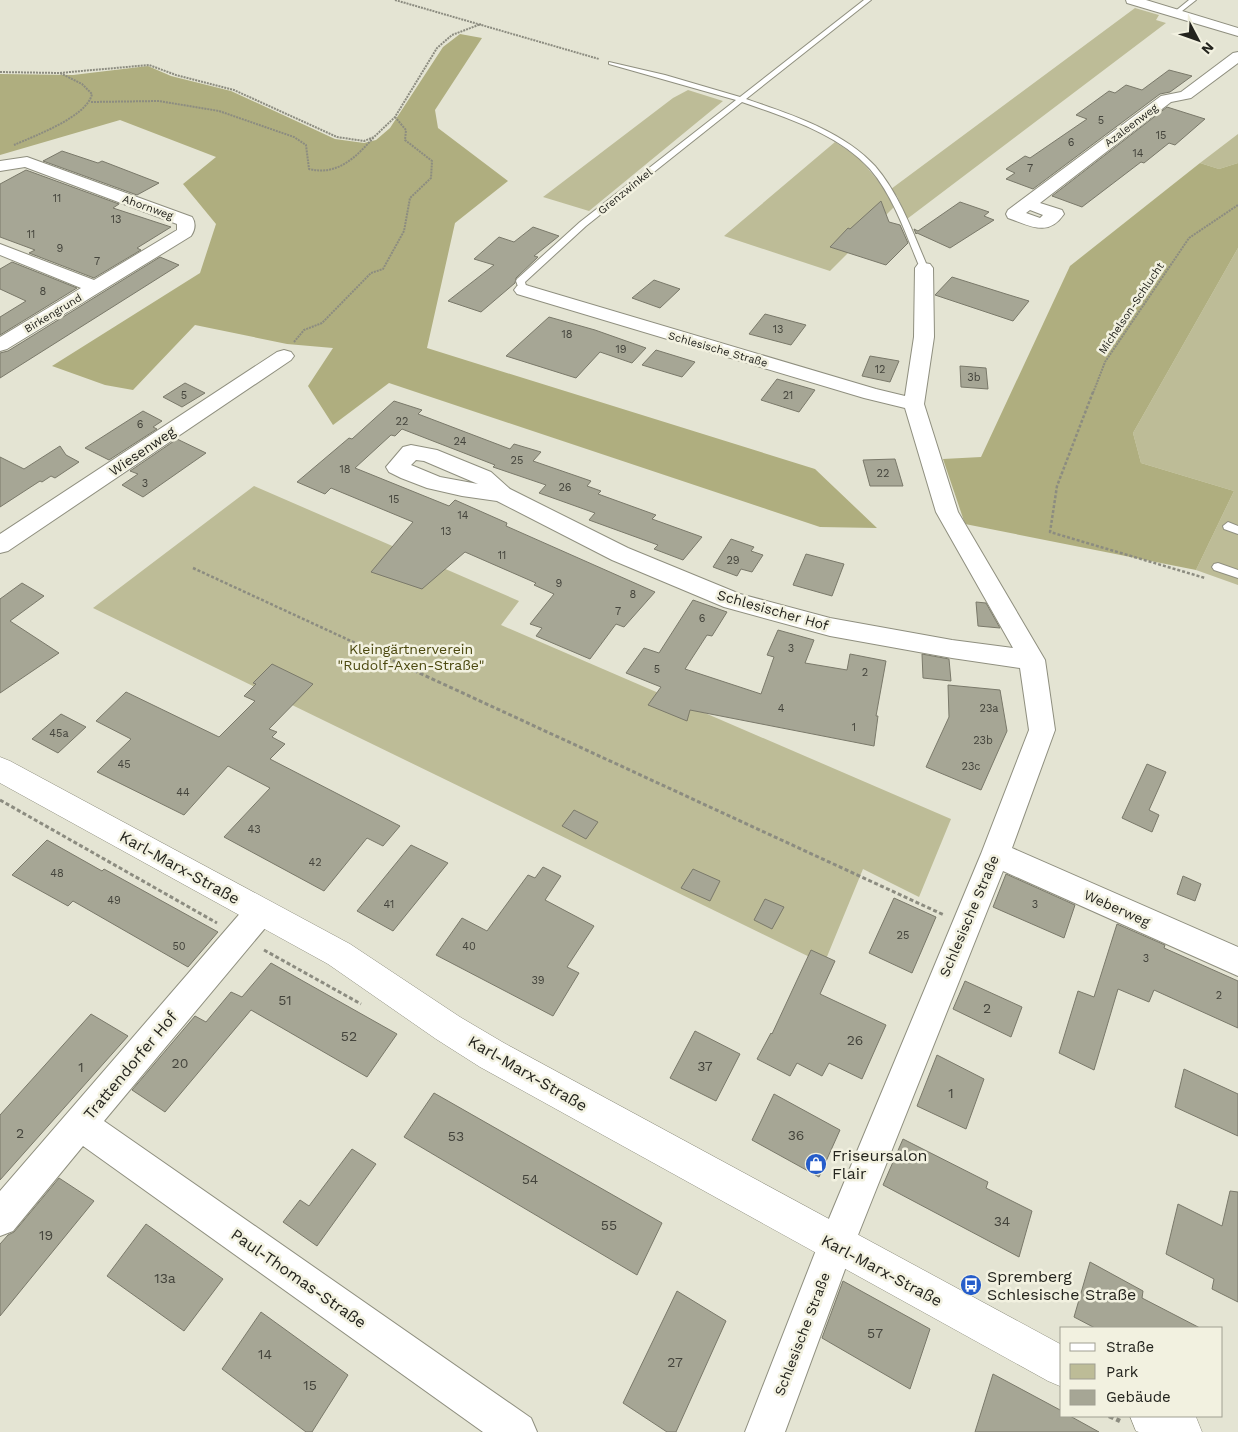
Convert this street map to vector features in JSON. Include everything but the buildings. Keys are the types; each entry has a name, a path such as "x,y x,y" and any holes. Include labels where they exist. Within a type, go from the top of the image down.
{"main road":[{"name":"Karl-Marx-Straße","path":"0,769 339,954 448,1028 492,1055 1060,1366"},
{"path":"1153,1417 1181,1432"}],"street":[{"path":"1132,0 1238,32"},
{"name":"Azaleenweg","path":"1028,204 1166,99 1186,96 1238,56"},
{"name":"Ahornweg","path":"0,166 27,162 186,221 185,232 96,287"},
{"name":"Birkengrund","path":"0,249 96,287"},
{"name":"Schlesische Straße","path":"765,1432 836,1245 995,854 1042,730 1032,660 947,512 914,404 924,337 924,268"},
{"name":"Birkengrund","path":"0,345 96,287"},
{"name":"Schlesische Straße","path":"523,290 871,394 914,404"},
{"name":"Wiesenweg","path":"0,546 284,356"},
{"name":"Schlesischer Hof","path":"502,494 620,554 733,601 830,628 952,649 1032,660"},
{"name":"Weberweg","path":"995,854 1238,962"},
{"name":"Trattendorfer Hof","path":"0,1218 260,912"},
{"name":"Paul-Thomas-Straße","path":"80,1124 517,1432"}],"lane":[{"name":"Grenzwinkel","path":"523,290 520,281 583,224 868,0"},
{"path":"1175,14 1193,0"},
{"path":"611,62 740,99"},
{"name":"Schlesische Straße","path":"740,99 830,136 862,157 893,196 924,268"},
{"path":"1218,567 1238,574"}],"path":[{"path":"395,0 611,62"},
{"path":"91,102 159,101 219,111 294,138 306,145 309,169 320,172 333,170 362,151 395,117 437,48 452,35 481,24"},
{"path":"0,72 59,73 149,65 176,75 234,90 337,137 364,141 374,137"},
{"path":"7,148 82,112 91,102 92,95 88,88 59,73"},
{"path":"284,356 304,330 322,323 371,273 383,269 404,231 410,198 431,178 432,161 405,140 406,130 395,117"},
{"name":"Michelson-Schlucht","path":"1207,579 1050,532 1058,486 1105,362 1189,238 1238,205"},
{"path":"193,568 965,925"}],"green space":[{"path":"1135,8 1159,15 1156,20 1166,23 907,219 897,196 891,189"},
{"path":"688,90 723,101 589,211 543,197 673,98"},
{"path":"1238,134 1238,163 1219,169 1200,163"},
{"path":"835,142 858,157 891,196 895,206 830,271 724,236"},
{"path":"1238,248 1238,585 1196,570 1234,491 1141,463 1133,433"},
{"name":"Kleingärtnerverein \"Rudolf-Axen-Straße\"","path":"254,486 519,601 501,625 951,819 919,897 863,869 824,964 93,608"}],"shaded area":[{"path":"460,34 482,38 435,110 438,128 508,181 455,223 427,348 815,469 877,528 820,527 389,383 333,425 308,386 333,348 287,344 195,325 133,390 105,385 52,366 200,273 216,224 183,184 216,157 120,120 0,155 0,74 73,75 148,66 171,76 231,91 335,139 364,143 376,140 390,128 443,47"},
{"path":"1200,163 1219,169 1238,163 1238,248 1133,433 1141,463 1234,491 1196,570 965,524 943,459 981,457 1070,266"}],"place":[{"name":"Friseursalon Flair","path":"816,1164"},
{"name":"Spremberg Schlesische Straße","path":"971,1285"}]}
